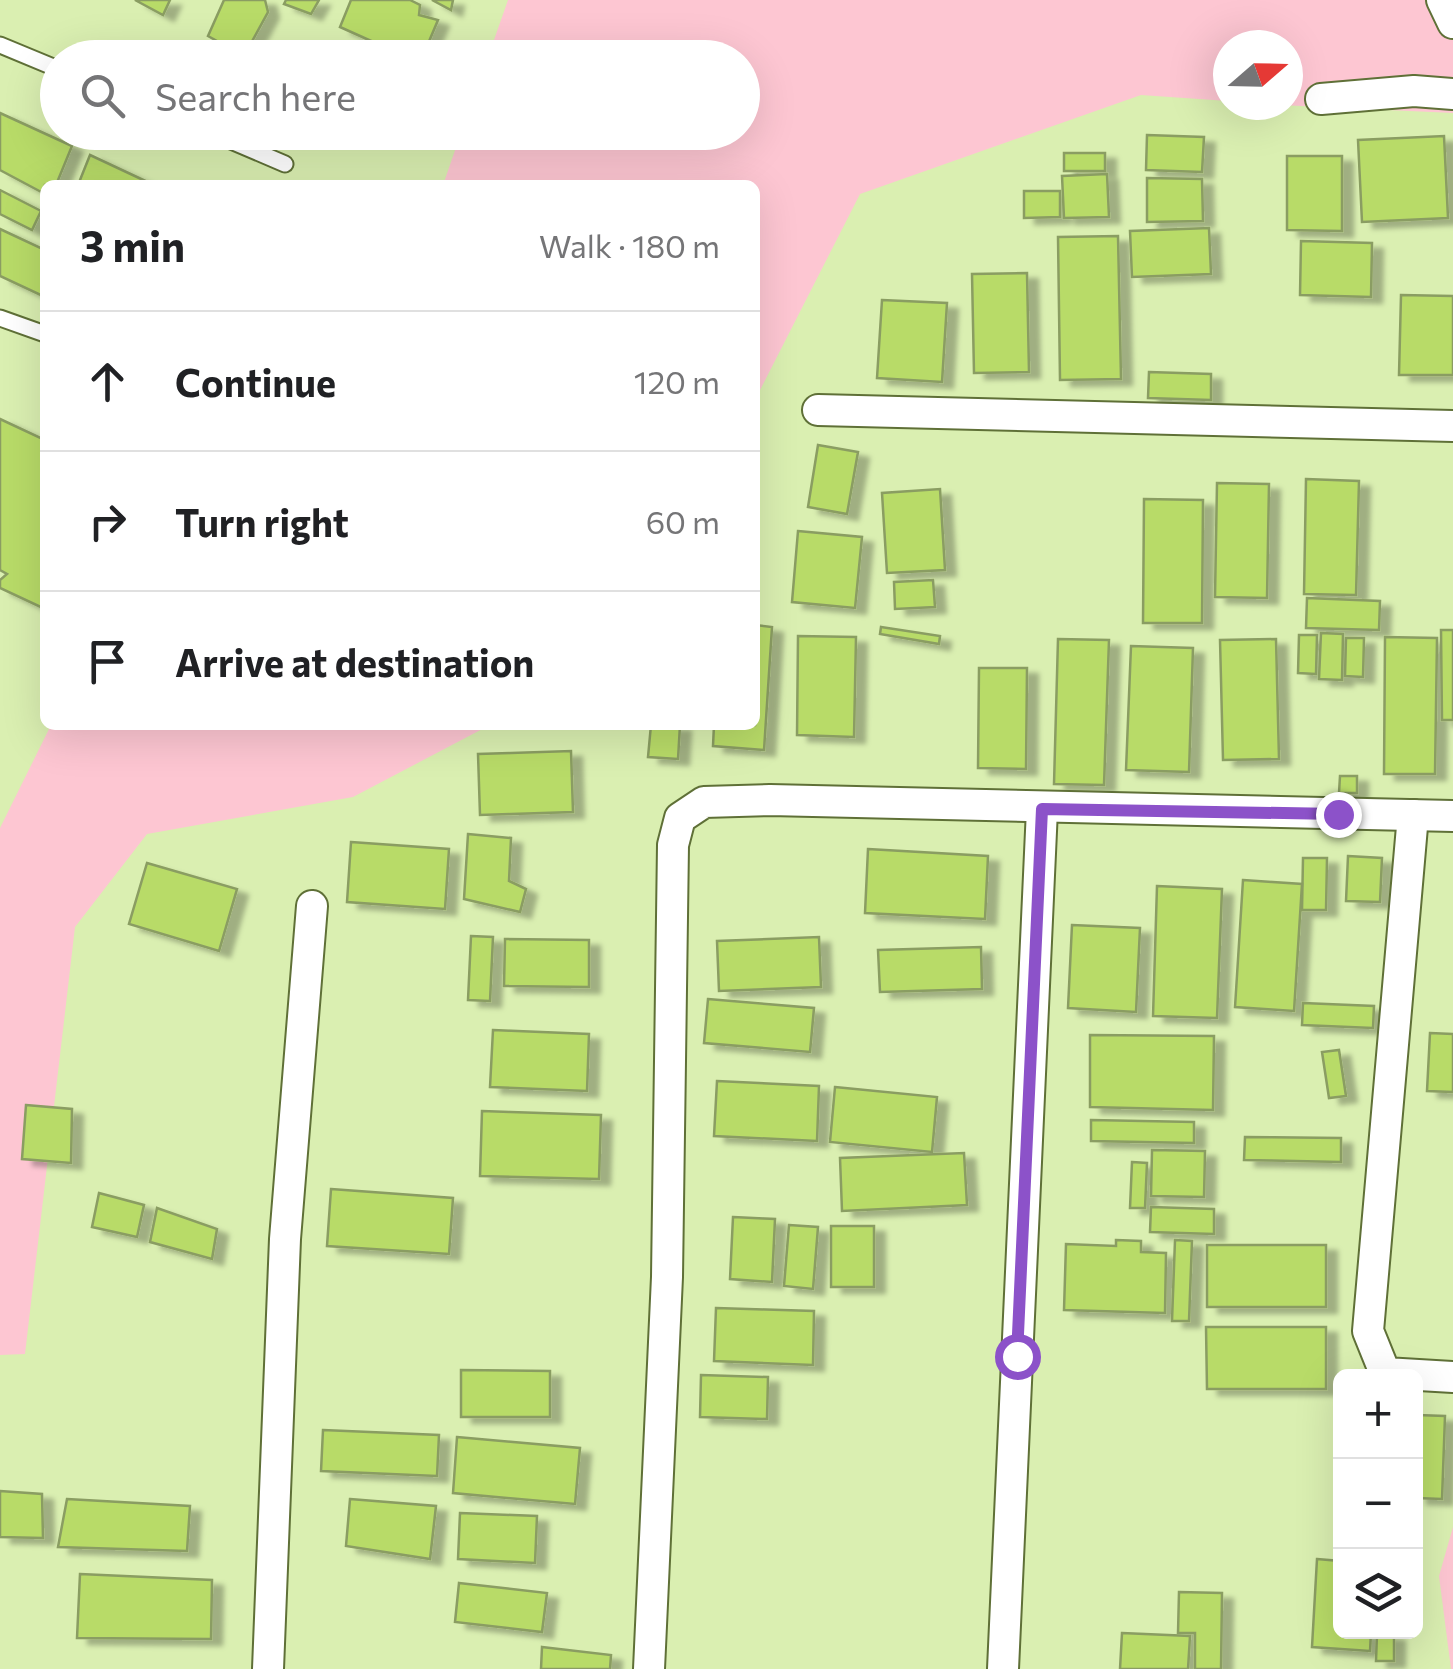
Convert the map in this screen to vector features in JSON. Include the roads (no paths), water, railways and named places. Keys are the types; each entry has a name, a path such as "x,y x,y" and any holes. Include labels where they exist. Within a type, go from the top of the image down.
{"street":[{"path":"1442,0 1453,22"},
{"path":"1321,99 1414,90 1453,94"},
{"path":"818,410 1453,426"},
{"path":"649,1669 667,1278 674,845 680,818 704,802 770,800 1453,816"},
{"path":"1003,1669 1042,809"},
{"path":"1413,814 1368,1332 1386,1373 1453,1378"},
{"path":"268,1669 285,1238 312,906"}],"lane":[{"path":"0,45 40,62"},
{"path":"252,150 285,164"},
{"path":"0,318 40,332"}]}
